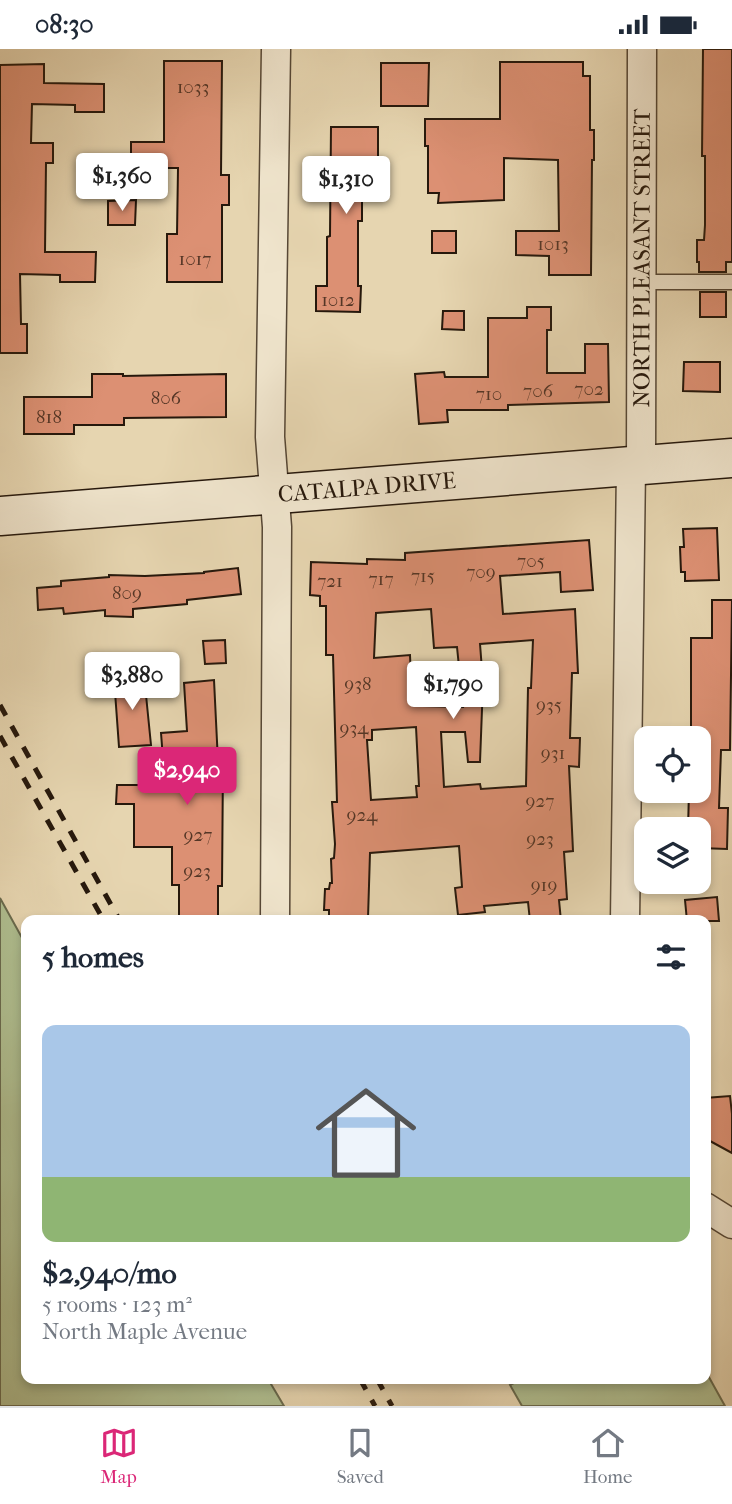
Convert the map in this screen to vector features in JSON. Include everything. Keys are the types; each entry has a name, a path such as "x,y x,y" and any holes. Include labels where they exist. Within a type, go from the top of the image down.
{"street":[{"path":"275,915 277,527 270,437 276,49"},
{"name":"NORTH PLEASANT STREET","path":"625,915 640,282 642,49"},
{"name":"CATALPA DRIVE","path":"0,516 732,458"},
{"path":"711,1211 732,1224"}],"lane":[{"path":"640,282 732,282"}],"green space":[{"path":"0,898 21,936 21,1384 271,1384 284,1406 0,1406"},
{"path":"711,1381 725,1406 522,1406 510,1385 711,1384"}],"building":[{"path":"703,49 732,49 732,262 726,262 726,272 699,272 697,262 697,240 704,240 705,225 705,156 702,156"},
{"path":"164,61 222,61 221,175 229,175 229,205 222,205 222,282 167,282 167,234 177,234 178,168 131,168 131,142 164,142"},
{"path":"500,62 583,62 583,76 590,76 590,130 594,130 591,275 549,275 549,256 516,255 516,231 559,231 558,160 504,158 504,200 438,203 439,193 428,193 425,119 500,119"},
{"path":"381,63 429,63 428,106 381,106"},
{"path":"44,64 44,83 104,84 104,112 75,112 75,105 32,104 31,143 53,143 53,163 46,163 45,252 96,252 95,282 60,282 60,275 20,274 21,324 27,324 27,353 0,353 0,65"},
{"path":"331,127 378,127 378,165 362,165 362,221 358,221 360,312 316,311 316,286 327,286"},
{"path":"136,200 135,225 108,225 108,201"},
{"path":"432,231 456,231 456,253 432,253"},
{"path":"700,292 726,292 726,317 700,317"},
{"path":"527,307 551,307 551,330 547,330 547,373 585,373 585,344 608,344 609,402 508,405 508,410 447,410 448,422 419,424 415,374 444,372 445,377 488,377 488,318 527,318"},
{"path":"443,311 464,311 464,330 442,329"},
{"path":"684,362 720,362 720,392 683,391"},
{"path":"92,374 226,374 226,417 124,418 124,425 74,425 74,434 24,434 24,397 92,397"},
{"path":"717,528 719,580 685,581 685,572 681,572 680,547 684,547 683,529"},
{"path":"589,540 593,590 561,592 560,572 500,576 503,614 575,609 578,673 572,673 570,738 580,738 579,767 569,766 573,851 564,852 567,899 559,900 560,915 529,915 528,902 484,906 485,912 458,915 455,888 462,887 459,846 370,853 368,915 329,915 329,910 324,910 325,889 329,889 332,883 331,859 334,858 332,802 337,802 333,655 326,655 326,606 320,606 320,596 310,595 311,562 367,564 367,559 405,560 405,553","holes":["431,609 434,648 457,647 463,707 423,706 423,699 412,700 410,655 374,658 376,613","533,640 531,688 528,688 526,786 481,789 480,784 444,787 441,732 465,732 468,762 480,762 483,683 480,644","416,727 419,786 416,786 417,797 371,800 367,740 372,740 372,730"]},
{"path":"238,568 241,594 187,600 187,604 133,609 133,617 105,616 105,610 64,614 63,608 38,610 37,588 61,586 61,581 109,575 204,573"},
{"path":"712,600 732,600 730,750 721,750 719,808 728,808 727,849 711,848 711,817 688,817 689,803 711,803 711,726 691,726 691,638 712,638"},
{"path":"225,640 226,663 205,664 203,641"},
{"path":"144,675 151,745 119,747 114,678"},
{"path":"214,680 218,762 223,762 222,886 218,886 218,915 179,915 179,885 172,885 172,847 134,847 134,804 116,804 117,785 165,785 161,733 187,731 184,683"},
{"path":"717,897 719,921 711,921 711,915 686,915 685,900"},
{"path":"730,1096 732,1153 711,1142 711,1098"}],"railway":[{"path":"0,705 117,915"},
{"path":"0,736 101,915"},
{"path":"363,1384 375,1406"},
{"path":"380,1384 392,1406"}]}
